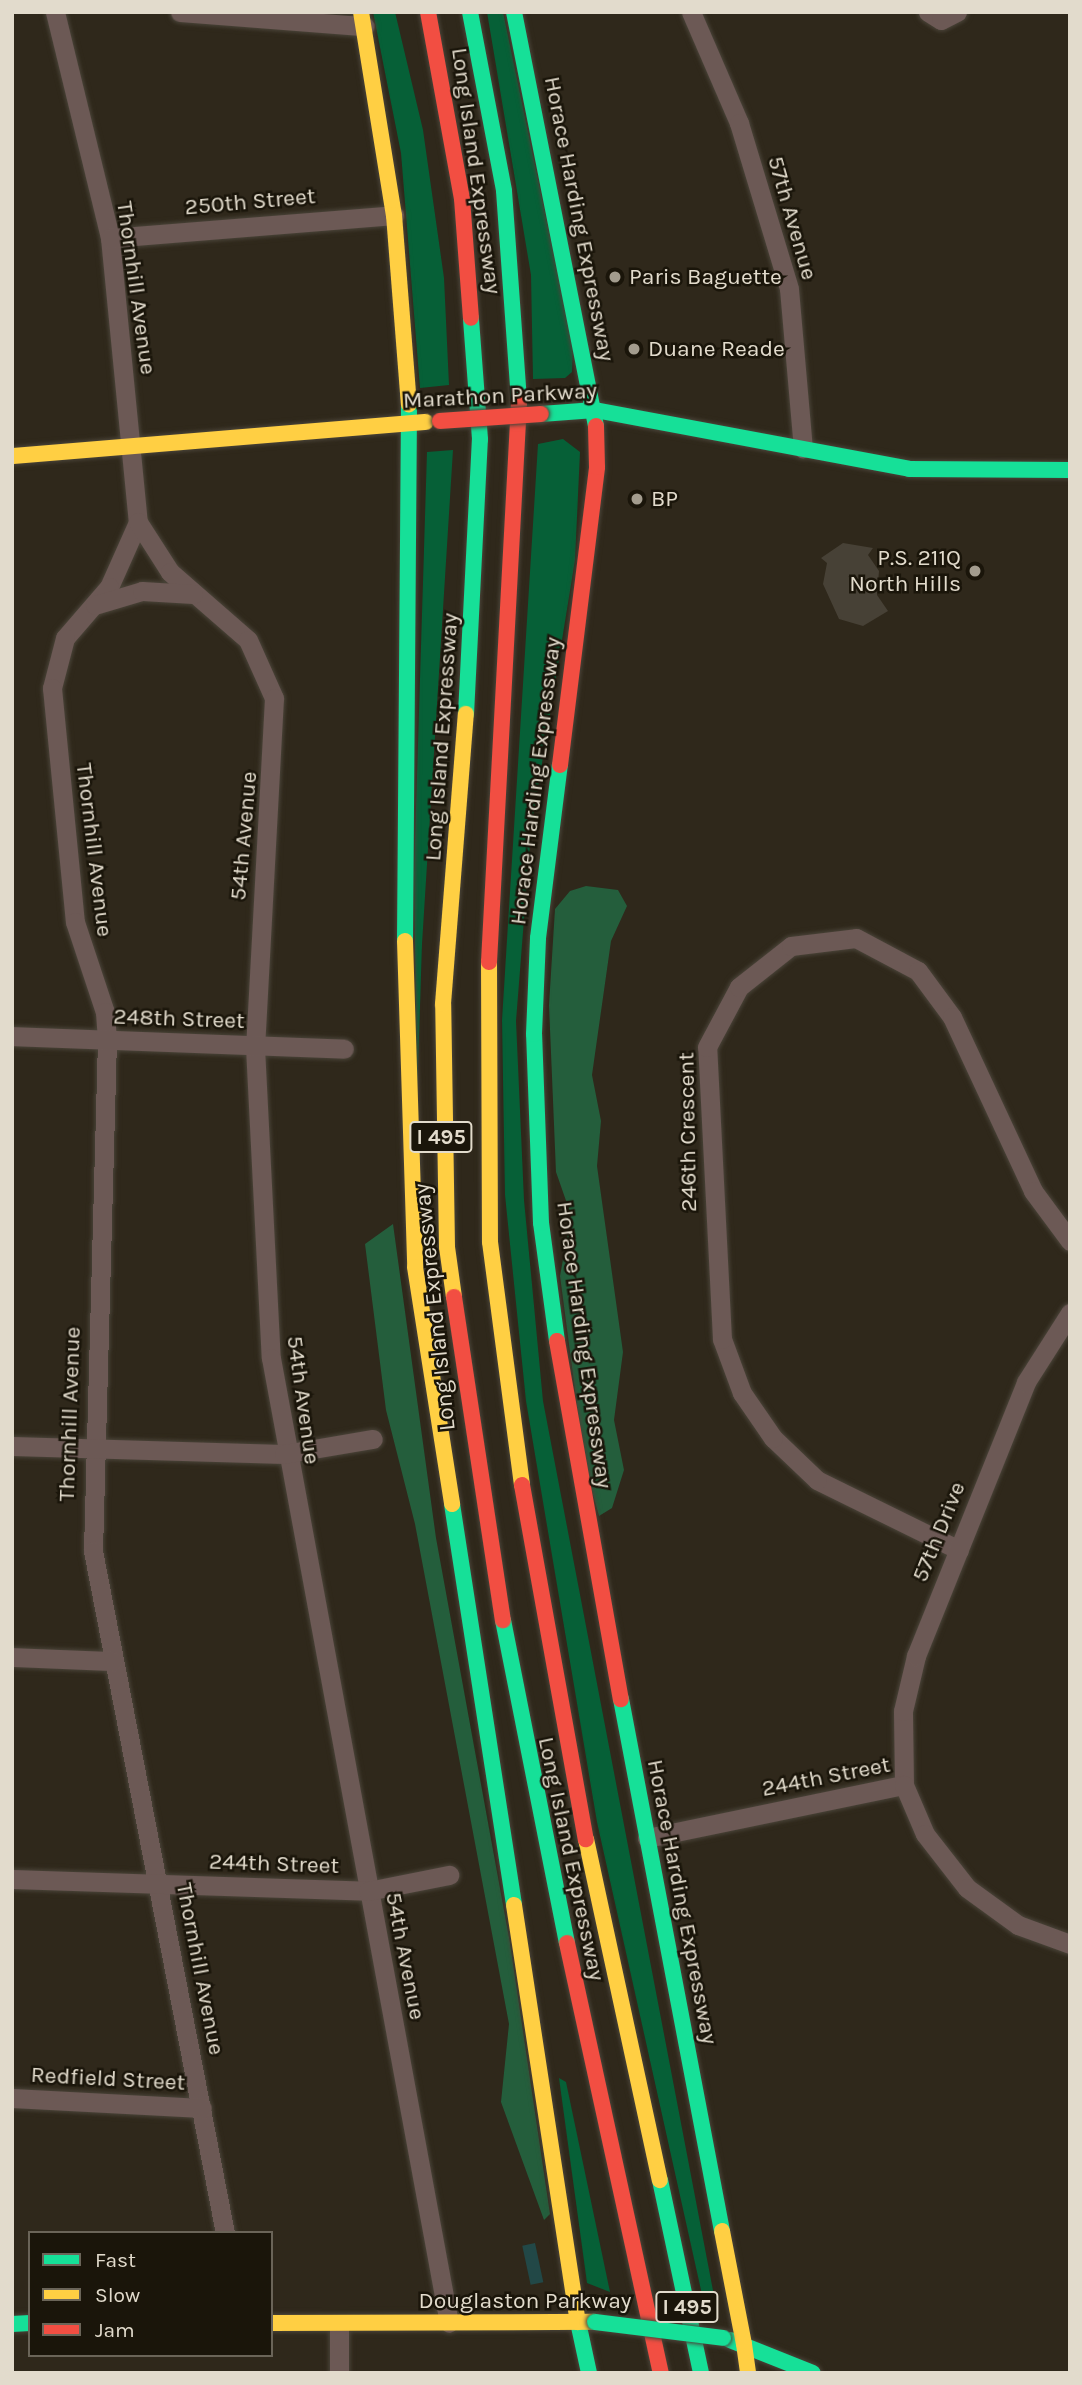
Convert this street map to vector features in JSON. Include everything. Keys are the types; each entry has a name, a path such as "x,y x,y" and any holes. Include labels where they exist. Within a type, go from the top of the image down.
{"main road":[{"name":"Long Island Expressway","path":"428,12 462,199 480,439 477,578 443,1004 447,1247 516,1707 661,2373"},
{"name":"Long Island Expressway","path":"470,12 504,191 522,440 486,1014 489,1242 502,1365 557,1702 701,2373"},
{"name":"Horace Harding Expressway","path":"514,12 595,410 596,486 538,939 536,1133 543,1236 570,1434 748,2373"},
{"path":"362,19 394,215 410,423 404,1049 415,1267 578,2322 589,2373"},
{"name":"Marathon Parkway","path":"12,456 595,410 909,469 1070,470"},
{"path":"673,2242 707,2373"},
{"path":"633,2250 649,2373"},
{"name":"Douglaston Parkway","path":"273,2323 595,2322 723,2338 813,2373"}],"street":[{"name":"Thornhill Avenue","path":"55,12 110,238 138,522 123,564 95,605 65,638 52,688 75,922 105,1012 107,1041 92,1450 93,1551 225,2231"},
{"path":"180,12 362,19"},
{"name":"57th Avenue","path":"691,12 739,123 789,289 803,448"},
{"path":"928,12 941,19 957,12"},
{"name":"250th Street","path":"110,238 394,215"},
{"name":"54th Avenue","path":"138,522 160,559 193,594 248,639 266,669 277,713 255,1046 262,1255 284,1454 449,2323"},
{"path":"95,605 142,591 193,594"},
{"name":"246th Crescent","path":"958,1550 817,1480 773,1438 742,1393 722,1339 707,1047 739,987 791,946 856,938 918,971 952,1017 1033,1191 1070,1241"},
{"name":"248th Street","path":"12,1036 344,1049"},
{"name":"57th Drive","path":"904,1785 907,1688 958,1550 1026,1382 1070,1313"},
{"path":"12,1446 284,1454 373,1439"},
{"path":"12,1657 113,1661"},
{"name":"244th Street","path":"647,1838 904,1785 925,1833 967,1888 1018,1925 1070,1944"},
{"name":"244th Street","path":"12,1879 368,1891 449,1875"},
{"name":"Redfield Street","path":"12,2098 202,2108"},
{"path":"339,2324 339,2373"}],"green space":[{"path":"373,12 395,12 423,130 444,278 449,385 420,388 401,153"},
{"path":"487,12 503,12 573,347 572,372 565,378 533,379 531,275"},
{"path":"563,439 580,452 575,560 531,831 516,1021 524,1200 543,1401 715,2301 703,2299 597,1822 526,1401 505,1195 502,1020 538,444"},
{"path":"453,450 422,944 417,1100 414,873 427,452"},
{"path":"586,886 618,890 627,906 611,941 592,1075 601,1121 597,1166 623,1352 614,1420 624,1470 612,1508 599,1516 585,1466 560,1276 571,1215 556,1172 549,1005 555,909 570,891"},
{"path":"393,1224 436,1538 510,1943 550,2214 544,2220 501,2102 509,2024 415,1524 386,1410 365,1244"},
{"path":"559,2078 566,2082 610,2292 587,2283"}],"water":[{"path":"535,2243 543,2282 531,2285 522,2246"}],"building":[{"path":"843,543 873,548 868,555 879,571 877,595 888,611 863,626 839,619 823,584 827,563 821,558"}],"traffic: fast":[{"path":"470,12 504,191 519,402"},
{"path":"514,12 596,426"},
{"path":"466,714 480,439 471,318"},
{"path":"405,941 409,404"},
{"path":"541,414 595,410 909,469 1070,470"},
{"path":"557,1341 541,1223 534,1034 538,938 560,765"},
{"path":"452,1504 514,1905"},
{"path":"503,1620 567,1943"},
{"path":"621,1699 722,2231"},
{"path":"660,2180 701,2373"},
{"path":"578,2322 589,2373"},
{"path":"595,2322 723,2338"},
{"path":"12,2324 28,2323"},
{"path":"730,2340 813,2373"}],"traffic: slow":[{"path":"361,12 394,215 409,404"},
{"path":"12,456 426,422"},
{"path":"454,1297 447,1247 443,1004 466,714"},
{"path":"405,941 415,1267 452,1504"},
{"path":"489,962 490,1242 522,1485"},
{"path":"586,1839 660,2180"},
{"path":"514,1905 578,2322"},
{"path":"722,2231 744,2344"},
{"path":"273,2323 595,2322"},
{"path":"744,2344 748,2373"}],"traffic: jam":[{"path":"428,12 462,199 471,318"},
{"path":"489,962 519,402"},
{"path":"440,421 541,414"},
{"path":"560,765 597,467 596,426"},
{"path":"454,1297 503,1620"},
{"path":"557,1341 621,1699"},
{"path":"522,1485 586,1839"},
{"path":"567,1943 661,2373"}],"place":[{"name":"Paris Baguette","path":"615,277"},
{"name":"Duane Reade","path":"634,349"},
{"name":"BP","path":"637,499"},
{"name":"P.S. 211Q North Hills","path":"975,571"}]}
